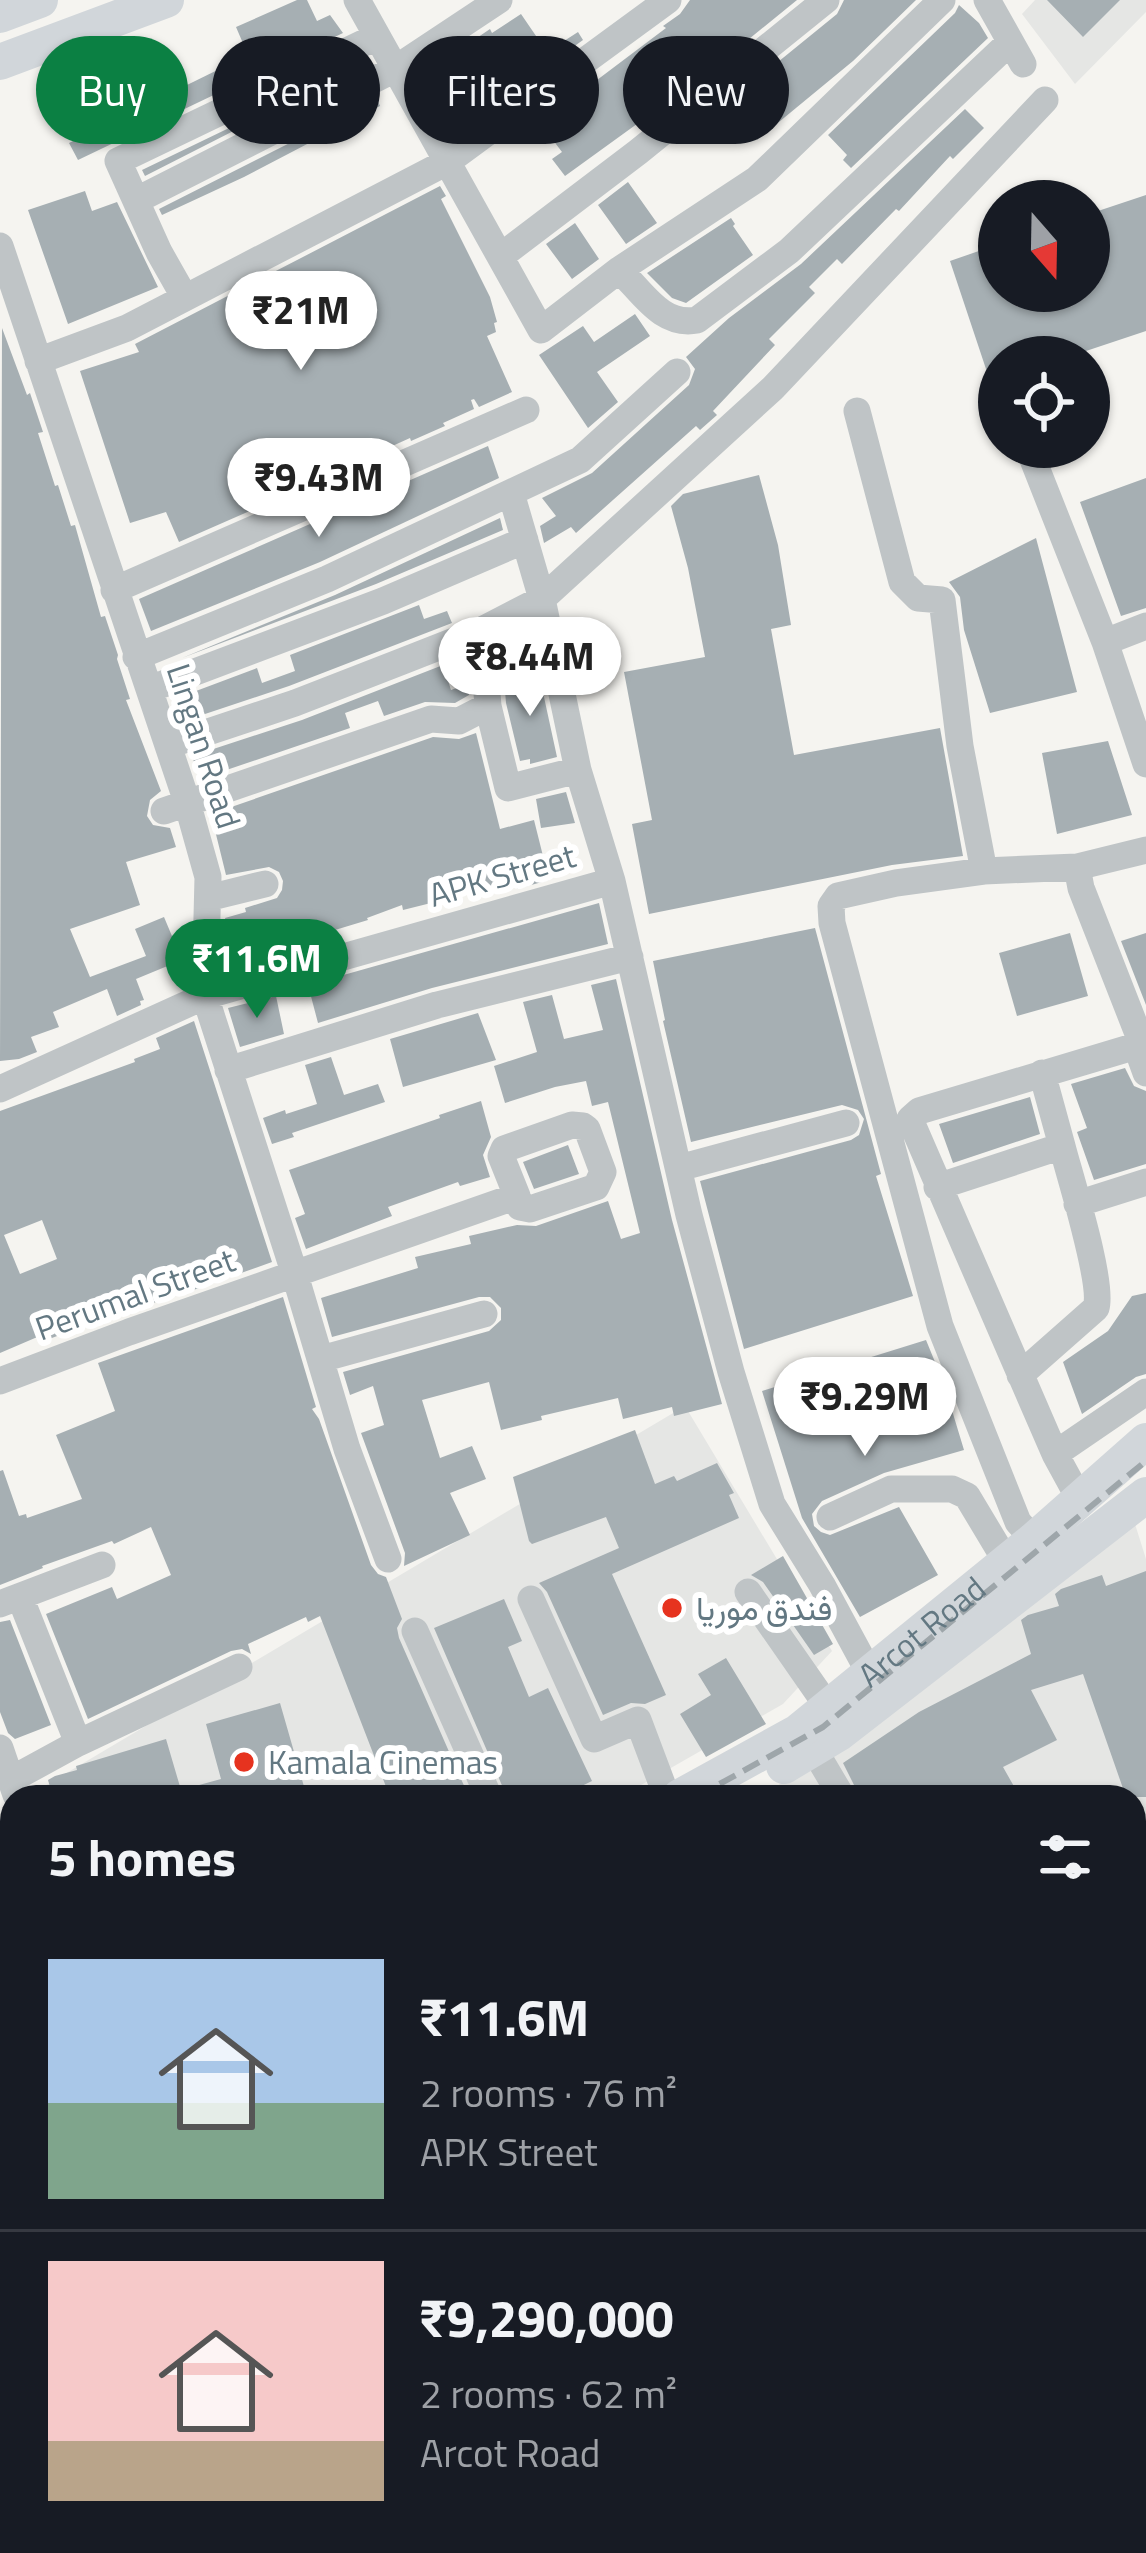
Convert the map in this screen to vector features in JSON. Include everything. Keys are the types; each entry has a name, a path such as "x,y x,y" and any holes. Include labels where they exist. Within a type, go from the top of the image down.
{"main road":[{"path":"0,15 40,0"},
{"path":"0,62 166,0"},
{"name":"Arcot Road","path":"702,1785 797,1732 1146,1442"},
{"name":"Arcot Road","path":"750,1785 839,1733 1146,1496"}],"street":[{"path":"356,0 375,36"},
{"path":"137,200 395,68 500,0"},
{"path":"38,361 127,328 447,162 668,0"},
{"path":"501,256 826,0"},
{"path":"380,44 541,330 619,271 757,179 942,0"},
{"path":"619,271 670,319 697,320 789,251 1016,53 987,0"},
{"path":"169,745 295,703 482,630 542,599 773,388 1045,100"},
{"path":"184,298 118,161 212,116"},
{"name":"Lingan Road","path":"3,263 169,745 176,807 208,877 205,996 347,1449 388,1558"},
{"path":"136,657 327,579 580,460 677,372"},
{"path":"114,590 526,410"},
{"path":"857,412 902,582 918,598 942,600 960,746 984,871"},
{"path":"1036,468 1105,642 1146,764"},
{"path":"511,493 542,599 578,770 612,881 731,1372 772,1504 869,1672"},
{"path":"150,689 383,601 525,540"},
{"path":"1105,642 1146,626"},
{"path":"482,630 488,706 508,788 578,770"},
{"path":"176,807 431,719 459,721 488,706"},
{"path":"1020,1551 1018,1522 940,1326 831,906 838,896 896,883 984,871 1077,867 1146,850"},
{"path":"1077,867 1146,1054"},
{"name":"APK Street","path":"0,1089 205,996 612,881"},
{"path":"208,898 265,884"},
{"path":"228,1070 437,1005 630,957"},
{"path":"1079,1498 1020,1376 910,1118 919,1111 1133,1047 1138,1048 1146,1073"},
{"path":"1020,1376 1099,1302 1042,1073"},
{"path":"679,1168 846,1123"},
{"path":"937,1187 1062,1145"},
{"path":"1077,1204 1146,1182"},
{"name":"Perumal Street","path":"0,1381 517,1196"},
{"path":"321,1359 484,1314"},
{"path":"1055,1454 1146,1392"},
{"path":"830,1517 891,1489 952,1489 967,1496 1020,1551"},
{"path":"78,1743 10,1601 101,1565"},
{"path":"748,1592 828,1707"},
{"path":"531,1599 594,1739 638,1720 662,1785"},
{"path":"415,1631 484,1785"},
{"path":"18,1785 78,1743 239,1667"},
{"path":"0,1748 13,1785"},
{"path":"813,1748 835,1785"}],"shaded area":[{"path":"1035,0 1146,0 1146,12 1075,84 1022,14"},
{"path":"685,1406 832,1651 783,1704 641,1785 46,1785"},
{"path":"1129,1505 1146,1559 1146,1785 778,1785 867,1730"}],"building":[{"path":"307,0 317,21 330,15 343,33 240,36 236,27"},
{"path":"690,0 797,0 753,36 655,36"},
{"path":"844,0 916,0 789,114 789,53 837,14"},
{"path":"1047,0 1120,0 1083,37"},
{"path":"959,5 988,38 851,168 843,160 847,155 828,135"},
{"path":"521,14 536,36 480,36 490,29 492,33"},
{"path":"623,60 623,134 565,176 552,159 562,152 556,144 599,144 599,79"},
{"path":"212,73 212,96 188,107 188,84"},
{"path":"965,109 984,128 842,264 837,259 809,287 815,293 769,339 775,345 713,411 717,415 700,430 696,426 576,533 571,527 544,543 540,526 556,516 542,498 592,473 689,385 695,369 686,357 801,264"},
{"path":"212,136 212,142 145,176 142,170"},
{"path":"70,144 111,144 78,160"},
{"path":"288,144 307,144 162,215 159,209"},
{"path":"628,182 657,223 626,244 598,205"},
{"path":"440,186 446,196 441,199 490,297 497,322 496,332 487,336 512,392 479,407 471,400 474,409 443,423 445,426 179,542 166,512 130,523 80,371 139,352 135,344"},
{"path":"85,191 92,211 117,202 158,287 68,324 28,210"},
{"path":"1146,195 1146,331 1110,343 1110,336 978,336 978,345 950,261 978,251 978,312 1110,312 1110,207"},
{"path":"731,218 753,255 686,303 672,298 647,273"},
{"path":"575,223 599,259 572,279 546,244"},
{"path":"635,314 650,336 597,372 618,402 588,428 539,355 583,326 594,342"},
{"path":"2,328 27,395 30,393 55,486 71,526 75,525 101,617 105,616 118,655 130,699 126,700 161,791 150,800 147,816 153,825 170,828 176,847 126,862 140,905 70,929 90,977 146,956 135,929 164,917 182,960 136,979 144,1000 141,1005 117,1016 107,989 53,1012 59,1027 31,1037 37,1052 0,1061"},
{"path":"488,446 499,478 320,562 151,631 139,599"},
{"path":"759,475 778,545 791,625 771,629 794,755 940,728 963,856 892,865 649,914 632,824 652,820 624,672 705,657 671,506 683,494"},
{"path":"1146,478 1146,608 1121,616 1080,502"},
{"path":"500,518 503,530 182,658 335,595"},
{"path":"1036,538 1077,692 990,713 964,630 960,597 949,582"},
{"path":"419,605 424,619 447,611 452,623 193,718 188,702 180,697 257,668 262,683 295,671 290,655"},
{"path":"443,665 451,690 468,684 469,695 455,703 425,702 384,716 378,701 345,713 350,728 200,779 192,756 302,720"},
{"path":"539,674 557,757 530,764 530,759 520,761 504,679"},
{"path":"476,733 500,829 534,820 549,880 517,889 515,882 403,910 402,905 302,940 304,949 238,968 225,918 277,898 283,881 269,867 226,875 211,814 433,737 459,739"},
{"path":"1108,741 1132,815 1057,834 1042,753"},
{"path":"566,792 575,823 541,828 536,799"},
{"path":"599,903 608,944 432,988 318,1023 308,985"},
{"path":"815,928 881,1174 876,1176 913,1296 744,1349 700,1181 851,1140 859,1135 864,1119 858,1110 842,1105 691,1142 653,961"},
{"path":"1070,933 1088,996 1017,1016 999,953"},
{"path":"1146,933 1146,1005 1121,941"},
{"path":"616,979 672,1220 722,1404 674,1416 672,1407 623,1419 618,1398 501,1430 489,1382 422,1400 440,1458 472,1446 486,1479 450,1493 470,1535 404,1566 405,1553 361,1433 384,1425 373,1386 350,1395 343,1372 489,1331 501,1320 501,1308 490,1297 479,1297 332,1337 321,1298 418,1268 415,1257 471,1244 469,1236 517,1225 536,1226 608,1201 621,1239 640,1233 608,1102 592,1106 586,1081 505,1103 494,1066 537,1052 523,1002 552,995 564,1039 603,1030 591,985"},
{"path":"276,996 284,1034 240,1047 228,1008"},
{"path":"478,1013 496,1060 403,1087 390,1039"},
{"path":"194,1021 272,1262 44,1341 42,1335 0,1353 0,1111 135,1062 160,1049 156,1038","holes":["42,1220 57,1259 20,1274 4,1235"]},
{"path":"331,1057 344,1095 378,1084 385,1102 272,1144 263,1118 317,1104 305,1065"},
{"path":"1125,1068 1134,1086 1146,1091 1146,1164 1094,1180 1077,1132 1087,1128 1071,1084"},
{"path":"1030,1097 1040,1134 953,1163 939,1124"},
{"path":"481,1101 491,1137 483,1155 490,1177 460,1186 458,1182 388,1207 392,1216 306,1249 295,1218 305,1214 289,1170"},
{"path":"568,1145 579,1174 534,1189 523,1162"},
{"path":"1146,1293 1146,1374 1082,1414 1063,1362 1108,1331 1132,1296"},
{"path":"283,1297 316,1407 312,1409 371,1565 386,1577 402,1619 399,1638 464,1785 385,1785 320,1616 308,1622 306,1617 248,1644 251,1654 242,1649 231,1651 88,1719 46,1614 112,1587 117,1599 171,1575 151,1527 0,1585 0,1471 19,1516 26,1514 27,1518 82,1499 56,1435 115,1411 98,1363"},
{"path":"926,1340 964,1450 884,1473 822,1501 812,1514 814,1526 830,1535 899,1507 938,1575 860,1617 802,1518 762,1391"},
{"path":"635,1430 655,1484 674,1476 677,1481 717,1463 734,1493 729,1495 739,1518 612,1574 666,1695 603,1715 539,1583 619,1548 606,1517 532,1544 513,1477"},
{"path":"783,1556 833,1644 814,1655 763,1582 751,1575"},
{"path":"1146,1571 1146,1785 1122,1785 1083,1674 1031,1690 1057,1740 1003,1767 1013,1785 854,1785 843,1763 919,1712 1031,1654 1021,1620 1059,1606 1055,1594 1061,1589 1102,1575 1106,1586"},
{"path":"504,1599 522,1641 508,1647 529,1697 548,1688 592,1781 584,1785 502,1785 434,1628"},
{"path":"10,1620 51,1725 15,1739 0,1712 0,1622"},
{"path":"726,1658 766,1724 706,1757 680,1714 711,1695 698,1674"},
{"path":"280,1703 304,1785 199,1785 221,1779 206,1724"},
{"path":"166,1739 180,1785 49,1785 48,1780 77,1770 76,1766"}],"railway":[{"path":"718,1785 823,1727 1146,1461"}],"place":[{"name":"فندق موريا","path":"672,1608"},
{"name":"Kamala Cinemas","path":"244,1762"}]}
